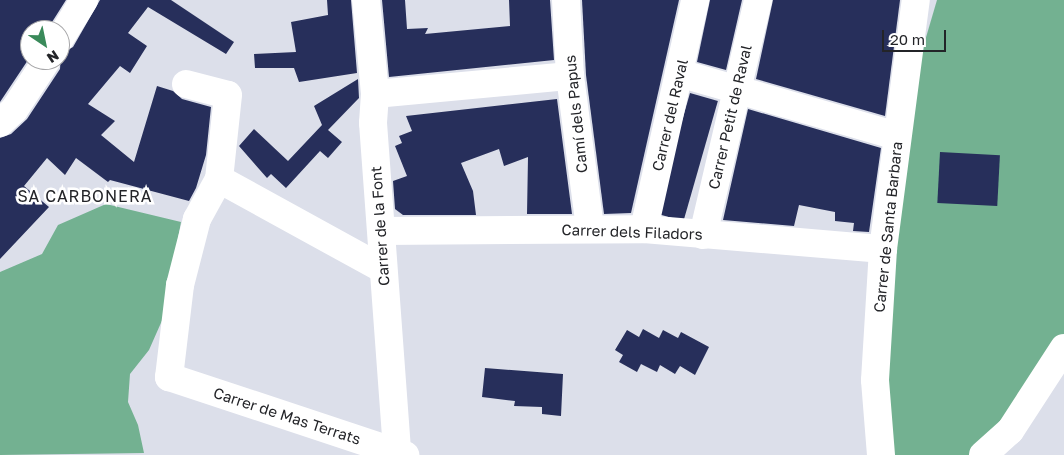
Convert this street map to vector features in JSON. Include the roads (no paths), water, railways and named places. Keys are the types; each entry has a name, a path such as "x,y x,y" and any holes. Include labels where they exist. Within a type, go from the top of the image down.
{"street":[{"path":"70,23 84,0"},
{"name":"Carrer de la Font","path":"366,0 375,94 373,123 382,231 383,269 401,453"},
{"name":"Camí dels Papus","path":"566,0 570,76 590,228"},
{"name":"Carrer del Raval","path":"644,229 695,0"},
{"name":"Carrer Petit de Raval","path":"703,235 758,0"},
{"name":"Carrer de Santa Barbara","path":"881,455 874,380 883,249 916,0"},
{"path":"0,123 14,110 40,70"},
{"path":"679,73 897,136"},
{"path":"375,94 570,76"},
{"path":"186,84 228,95 219,179 383,269"},
{"name":"Carrer de Mas Terrats","path":"219,179 197,219 180,285 169,377 401,453"},
{"name":"Carrer dels Filadors","path":"382,231 644,229 883,249"},
{"path":"983,455 1010,431 1064,348"}],"district":[{"name":"SA CARBONERA","path":"85,196"}]}
